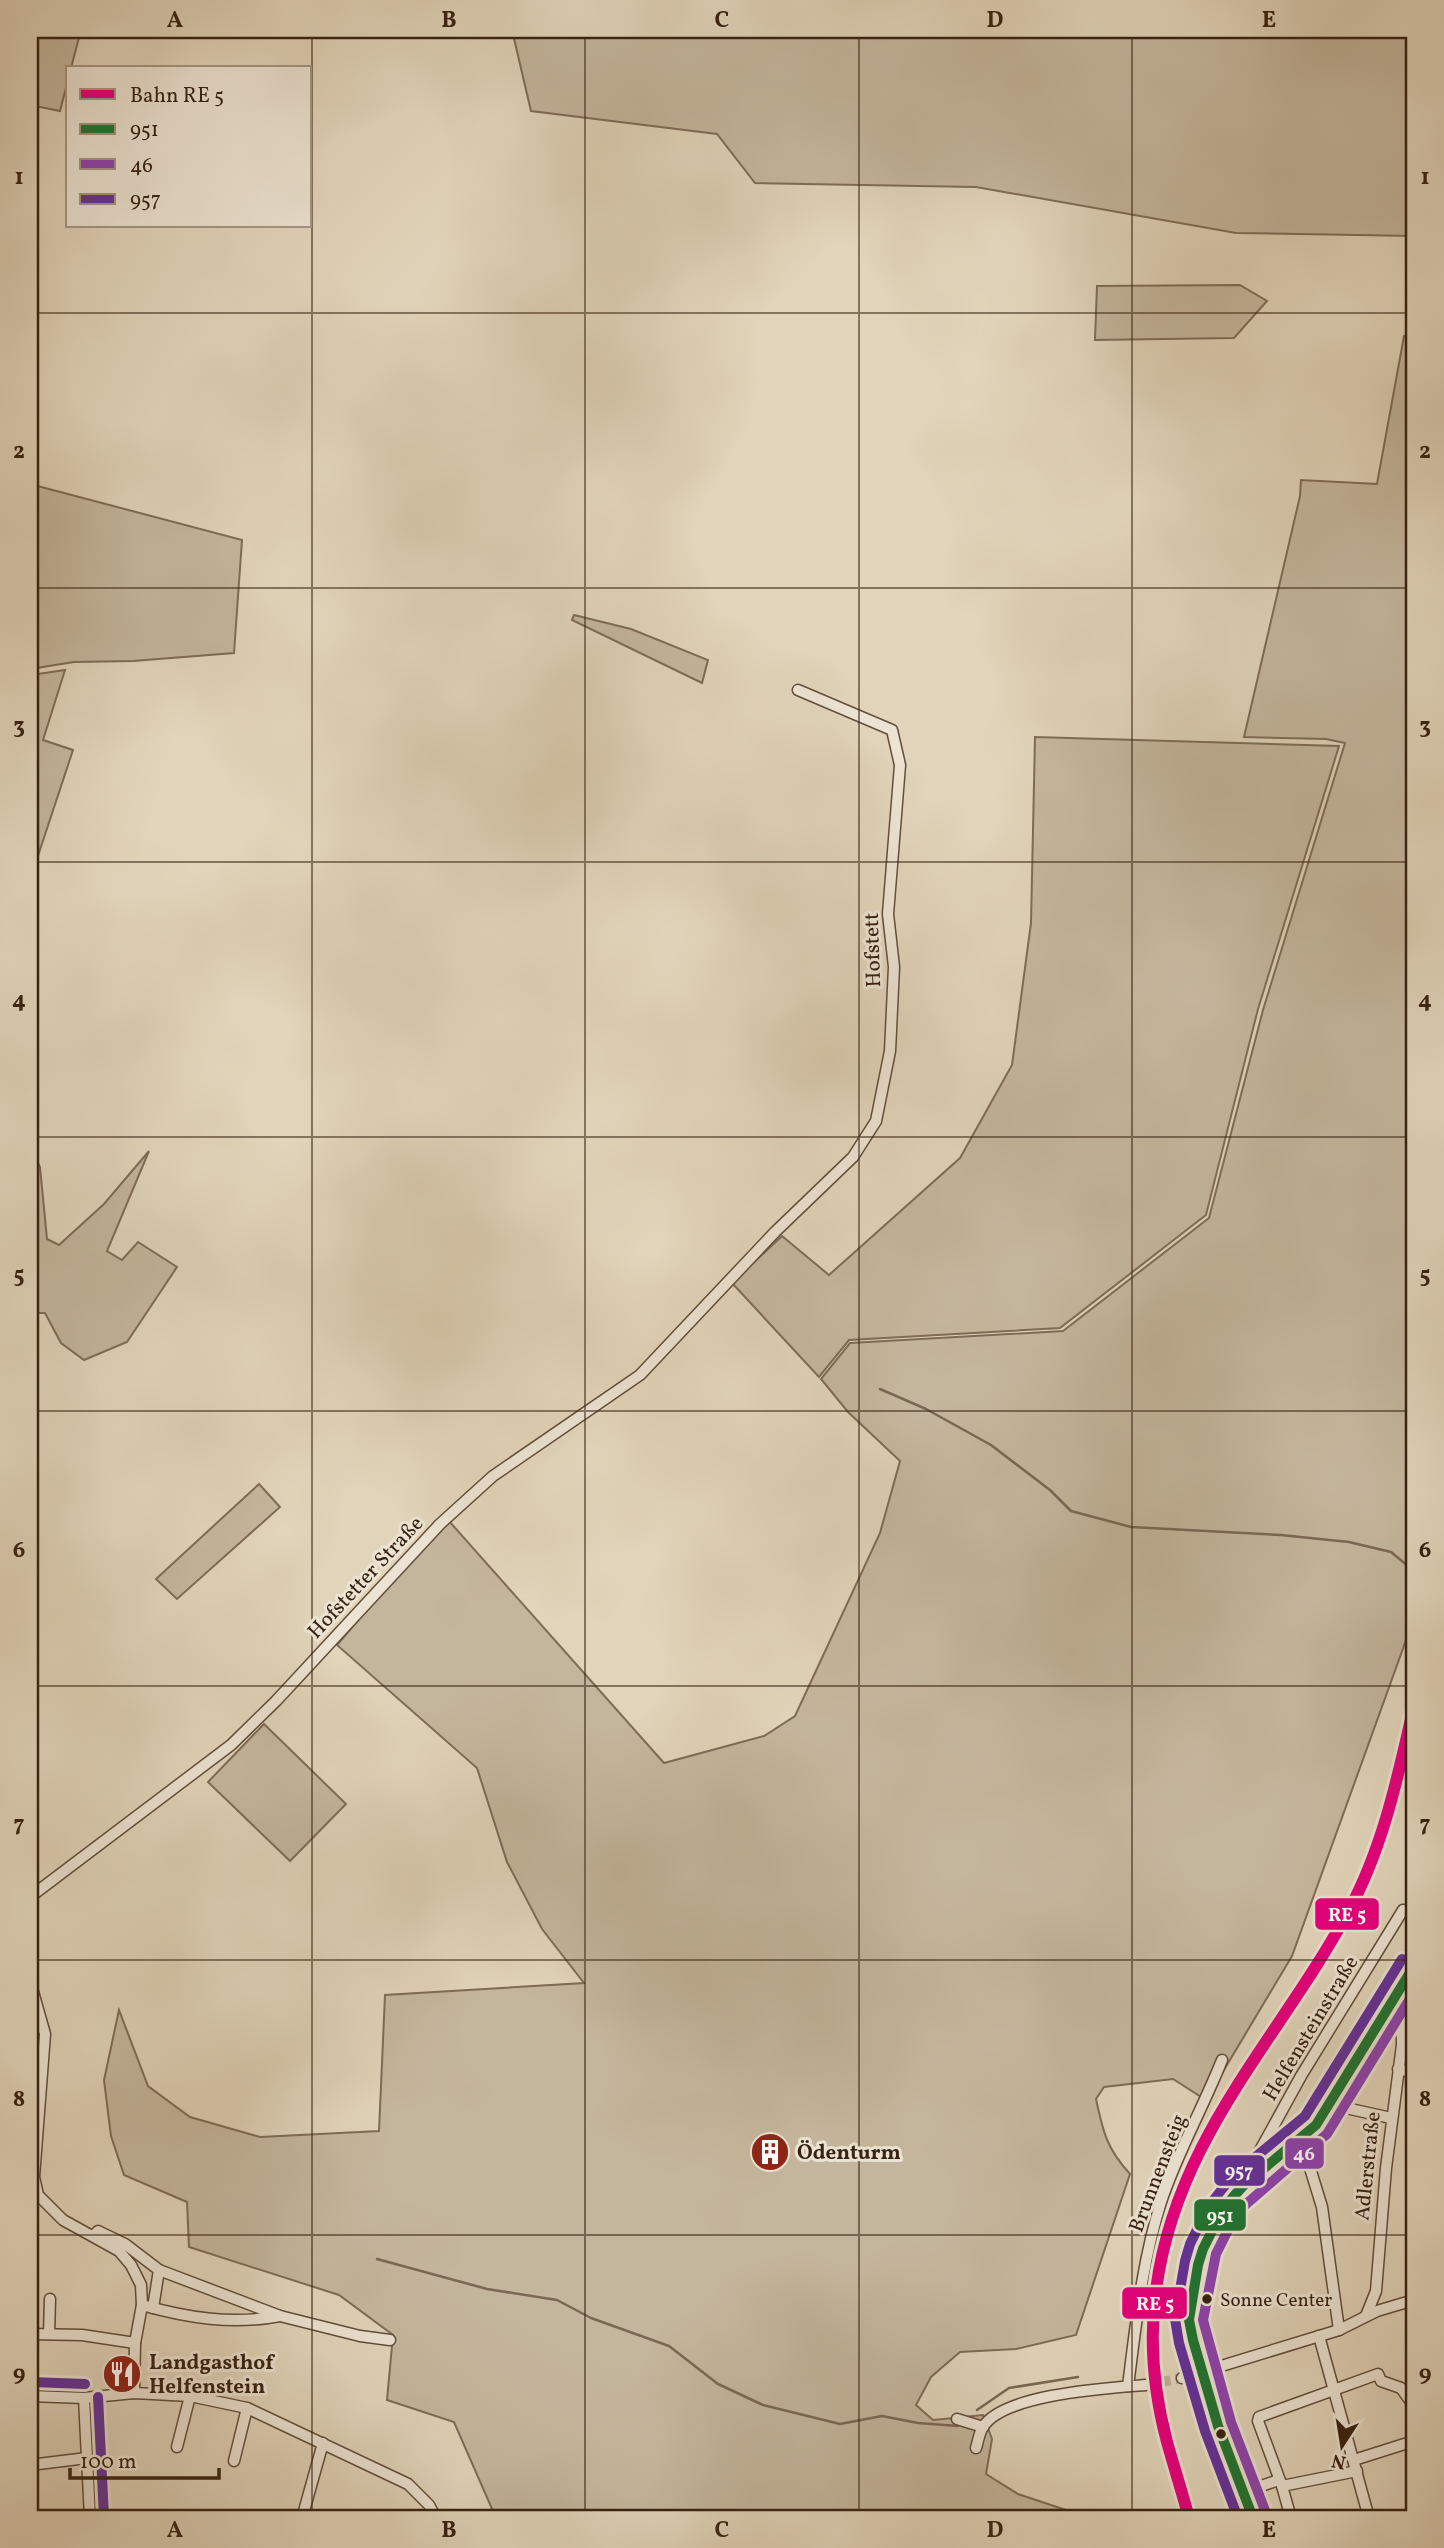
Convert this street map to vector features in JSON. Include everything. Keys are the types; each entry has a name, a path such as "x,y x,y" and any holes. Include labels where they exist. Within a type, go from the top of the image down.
{"street":[{"name":"Hofstett","path":"775,1232 853,1157 876,1121 890,1051 894,967 888,914 900,765 892,730 798,690"},
{"name":"Hofstetter Straße","path":"30,1897 231,1745 276,1701 440,1524 494,1476 640,1375 775,1232"},
{"name":"Helfensteinstraße","path":"1252,2178 1252,2165 1301,2076 1403,1910 1414,1912"},
{"name":"Helfensteinstraße","path":"1254,2518 1218,2426 1189,2320 1198,2264 1221,2213 1244,2185 1316,2125 1414,1966"},
{"path":"30,1981 45,2034 34,2178 38,2195 64,2220 119,2251 131,2265 141,2285 142,2305 135,2343 134,2393"},
{"name":"Adlerstraße","path":"1366,2316 1376,2291 1402,2027 1390,2007"},
{"name":"Brunnensteig","path":"1128,2386 1138,2304 1151,2239 1177,2160 1203,2108 1222,2060"},
{"path":"1398,2069 1414,2073"},
{"path":"1328,2104 1391,2118"},
{"path":"1296,2142 1310,2168 1322,2207 1339,2330"},
{"path":"93,2236 98,2231 107,2234 159,2270 280,2316 360,2336 390,2340"},
{"path":"153,2308 159,2270"},
{"path":"1376,2291 1389,2308"},
{"path":"49,2334 50,2300"},
{"path":"1182,2378 1339,2330 1366,2316 1414,2300"},
{"path":"142,2305 202,2319 250,2322 280,2316"},
{"path":"30,2334 82,2335 135,2343"},
{"path":"1319,2336 1369,2518"},
{"path":"1291,2518 1258,2421 1259,2417 1378,2374 1381,2381 1401,2388 1414,2403"},
{"path":"976,2448 983,2427 996,2414 1013,2406 1088,2389 1146,2385"},
{"path":"30,2396 84,2398 134,2393 190,2396 247,2408 408,2484 429,2505 436,2518"},
{"path":"177,2447 190,2396"},
{"path":"84,2398 90,2517 103,2518"},
{"path":"234,2461 247,2408"},
{"path":"957,2419 983,2427"},
{"path":"1354,2460 1414,2441"},
{"path":"302,2518 323,2442"},
{"path":"30,2465 87,2458"},
{"path":"1243,2492 1357,2471"},
{"path":"1397,2518 1414,2513"}],"shaded area":[{"path":"30,30 81,30 72,66 66,66 66,88 60,111 30,105"},
{"path":"512,30 1414,30 1414,236 1236,233 976,187 755,183 717,134 531,111"},
{"path":"1240,285 1267,301 1234,338 1095,340 1097,286"},
{"path":"1404,336 1414,338 1414,1618 1292,1956 1206,2100 1173,2079 1104,2087 1096,2099 1107,2140 1130,2174 1076,2335 1016,2349 960,2352 931,2377 916,2405 933,2420 983,2415 992,2439 986,2474 1018,2494 1090,2518 496,2518 454,2422 387,2400 393,2335 339,2295 189,2247 187,2202 124,2175 111,2136 104,2080 119,2010 148,2086 190,2117 260,2137 379,2131 385,1995 584,1983 542,1929 507,1862 477,1768 337,1645 420,1547 449,1521 664,1763 764,1736 795,1716 880,1533 900,1461 848,1412 821,1379 850,1343 1063,1331 1209,1218 1263,1010 1345,743 1326,739 1244,737 1300,496 1301,480 1377,484"},
{"path":"30,484 242,540 234,653 133,661 74,662 30,669"},
{"path":"574,615 631,629 708,660 702,683 572,620"},
{"path":"65,670 43,740 73,750 30,880 30,675"},
{"path":"1035,737 1339,746 1258,1009 1206,1215 1060,1328 849,1340 819,1377 732,1283 782,1236 829,1275 960,1158 1012,1065 1031,923"},
{"path":"30,1146 40,1167 47,1239 59,1245 104,1204 149,1151 107,1251 122,1260 138,1242 177,1267 127,1342 84,1360 61,1343 45,1313 30,1313"},
{"path":"259,1484 280,1507 177,1599 156,1579"},
{"path":"264,1724 346,1804 290,1861 208,1782"}],"waterway":[{"path":"880,1389 926,1409 991,1445 1050,1490 1071,1511 1131,1527 1281,1535 1349,1542 1391,1552 1414,1571"},
{"path":"377,2259 487,2289 557,2300 591,2318 669,2346 718,2384 763,2405 840,2424 882,2416 918,2423 958,2426"},
{"path":"977,2410 1009,2388 1078,2377"}],"tunnel":[{"path":"1146,2385 1182,2378"}],"transit line":[{"path":"1189,2518 1167,2442 1154,2366 1154,2309 1167,2235 1185,2185 1207,2137 1233,2092 1320,1959 1360,1888 1388,1811 1414,1706"},
{"name":"957","path":"1238,2518 1205,2431 1179,2343 1175,2319 1185,2261 1208,2207 1223,2188 1235,2174 1305,2116 1402,1959"},
{"name":"951","path":"1253,2518 1218,2426 1193,2340 1189,2320 1198,2265 1221,2213 1233,2197 1316,2125 1414,1966"},
{"name":"46","path":"1266,2513 1231,2422 1203,2320 1216,2254 1233,2220 1244,2206 1327,2134 1414,1992"},
{"name":"957","path":"31,2382 85,2384"},
{"name":"957","path":"98,2397 104,2517"}],"place":[{"name":"Ödenturm","path":"770,2152"},
{"name":"Sonne Center","path":"1207,2299"},
{"name":"Landgasthof Helfenstein","path":"122,2374"}]}
